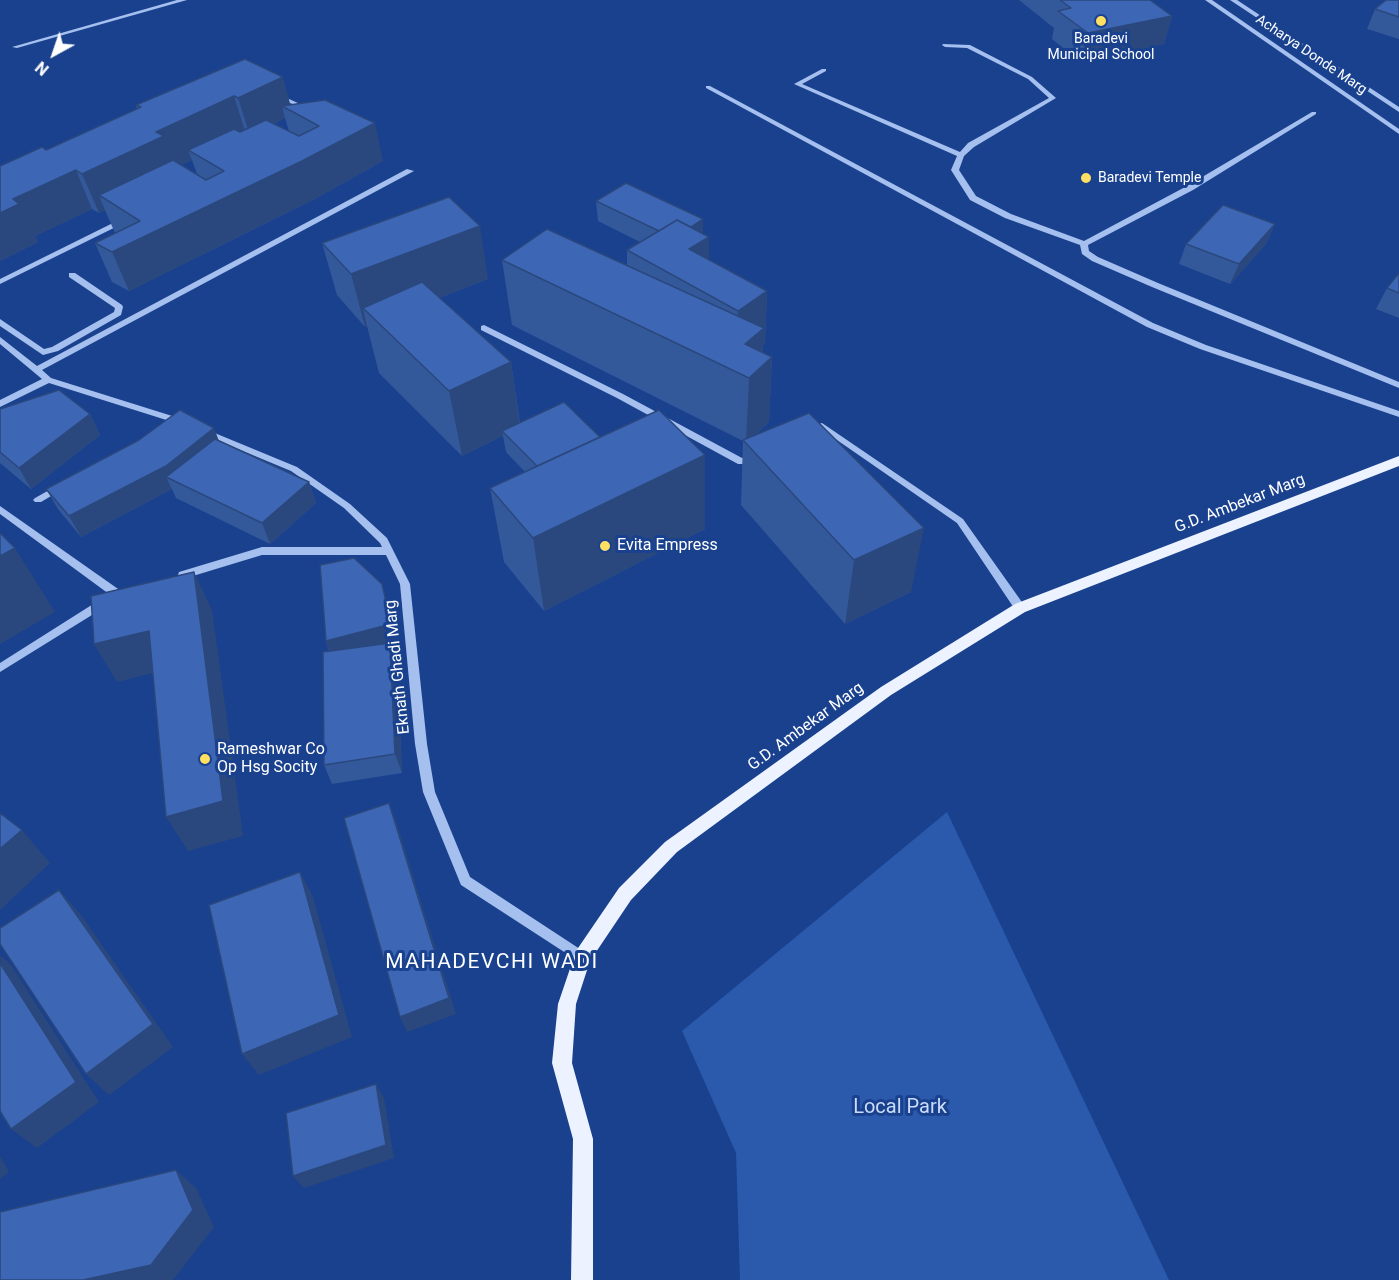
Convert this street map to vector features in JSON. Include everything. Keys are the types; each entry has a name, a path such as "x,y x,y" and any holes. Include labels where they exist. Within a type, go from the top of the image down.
{"main road":[{"name":"G.D. Ambekar Marg","path":"582,1280 582,1139 562,1063 567,1004 582,957 625,894 671,847 886,691 1020,608 1399,461"}],"street":[{"path":"15,47 184,0"},
{"name":"Acharya Donde Marg","path":"1208,0 1399,132"},
{"name":"Acharya Donde Marg","path":"1233,0 1399,110"},
{"path":"945,45 968,46 1030,78 1053,98 971,145 961,154 955,170 973,198 1008,216 1084,244 1190,189 1314,113"},
{"path":"824,70 797,84 961,154"},
{"path":"708,87 1150,325 1203,347 1399,414"},
{"path":"268,91 315,114"},
{"path":"32,367 121,325 410,171"},
{"path":"0,282 127,219"},
{"path":"1084,244 1085,252 1095,259 1399,385"},
{"path":"32,367 43,352 55,349 118,313 118,307 72,275"},
{"path":"109,318 121,325"},
{"path":"0,322 43,352"},
{"path":"484,328 620,396 741,462 766,452"},
{"path":"3,342 20,337"},
{"path":"0,404 48,380 3,342"},
{"name":"Eknath Ghadi Marg","path":"48,380 294,469 347,506 384,541 405,584 421,744 429,792 465,881 582,957"},
{"path":"797,433 822,426 960,521 1020,608"},
{"path":"38,500 68,483"},
{"path":"0,509 117,594 0,668"},
{"path":"172,578 262,551 389,551"}],"green space":[{"name":"Local Park","path":"947,812 1169,1280 740,1280 736,1153 682,1031"}],"building":[{"path":"1060,0 1150,0 1172,16 1088,33 1058,11 1071,8"},
{"path":"1386,0 1399,0 1399,17 1375,9"},
{"path":"245,59 283,77 238,98 234,96 156,132 164,136 82,174 76,170 13,199 19,204 0,213 0,166 42,147 46,150 141,107 136,105"},
{"path":"325,100 375,123 302,161 112,252 95,243 140,221 99,195 173,160 206,180 224,171 188,150 234,129 240,132 266,120 299,136 319,126 282,106"},
{"path":"626,183 703,219 691,227 677,220 659,231 596,201"},
{"path":"449,197 480,226 351,274 322,243"},
{"path":"1223,205 1275,224 1239,264 1186,244"},
{"path":"677,220 709,237 689,249 767,291 738,311 627,250"},
{"path":"547,229 764,328 745,344 772,357 749,378 502,260"},
{"path":"1399,273 1399,293 1387,288"},
{"path":"422,282 511,362 449,391 363,308"},
{"path":"59,390 90,414 19,468 0,452 0,409"},
{"path":"564,402 600,437 537,466 502,431"},
{"path":"180,410 214,428 166,466 69,516 46,489 139,440"},
{"path":"659,410 705,455 533,538 490,488"},
{"path":"809,413 924,528 854,560 743,440"},
{"path":"215,439 309,482 262,523 166,477"},
{"path":"0,533 15,548 0,556"},
{"path":"354,558 382,584 391,624 326,641 320,565"},
{"path":"194,572 223,801 166,817 149,631 94,644 91,596"},
{"path":"390,643 395,754 324,765 323,652"},
{"path":"389,803 449,998 400,1017 344,818"},
{"path":"0,813 22,830 0,849"},
{"path":"300,872 339,1015 242,1054 209,905"},
{"path":"59,890 153,1024 86,1074 0,944 0,928"},
{"path":"0,963 76,1082 11,1129 0,1111"},
{"path":"376,1084 386,1145 293,1176 286,1113"},
{"path":"176,1170 193,1210 151,1265 83,1280 0,1280 0,1212"}],"place":[{"name":"Baradevi Municipal School","path":"1101,21"},
{"name":"Baradevi Temple","path":"1086,178"},
{"name":"Evita Empress","path":"605,546"},
{"name":"Rameshwar Co Op Hsg Socity","path":"205,759"}],"district":[{"name":"MAHADEVCHI WADI","path":"492,963"}]}
